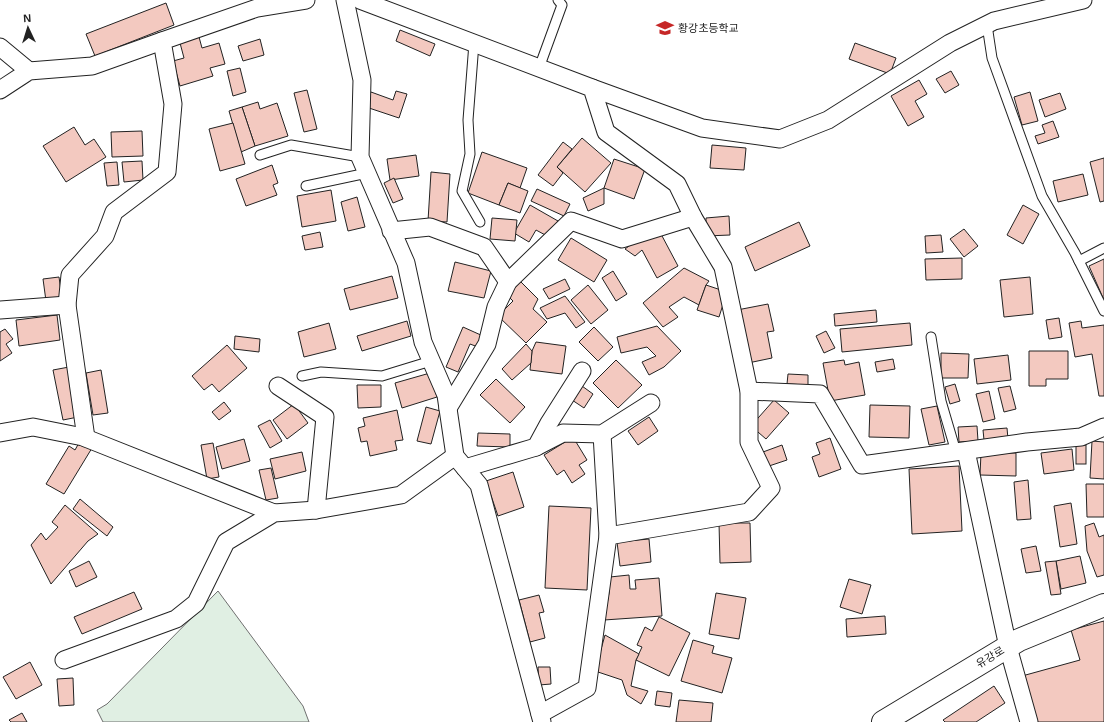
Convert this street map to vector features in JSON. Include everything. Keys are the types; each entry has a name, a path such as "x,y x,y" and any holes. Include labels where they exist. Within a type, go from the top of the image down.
{"main road":[{"name":"유강로","path":"883,722 1019,640 1104,605"}],"street":[{"path":"0,90 29,71 92,66 257,8 306,0"},
{"path":"345,0 362,80 360,157 406,263 423,342 446,395 460,462 479,485 541,718 587,688 608,536 602,434"},
{"path":"360,0 702,128 780,139 828,120 950,43 994,21 1083,0"},
{"path":"86,438 66,305 70,275 105,236 114,212 167,172 173,104 162,41"},
{"path":"0,47 29,71"},
{"path":"592,88 606,132 677,184 693,217 723,267 749,391 749,442 771,488 749,512 608,536"},
{"path":"448,408 487,344 496,307 508,282 571,221 622,239 693,217"},
{"path":"391,231 430,227 484,247 508,282"},
{"path":"0,310 66,305"},
{"path":"536,448 549,423 582,371"},
{"path":"278,386 325,417 316,510"},
{"path":"749,391 820,394 862,464 1027,442 1081,437 1104,427"},
{"path":"0,433 33,427 86,438 274,513 316,510 401,496 460,462 536,448 563,433 602,434 651,403"},
{"path":"961,451 1008,647 1029,722"},
{"path":"64,660 176,619 196,603 226,542 274,513"}],"lane":[{"path":"539,68 562,4 558,0"},
{"path":"987,25 992,58 1042,196 1079,261 1104,311"},
{"path":"474,43 468,120 470,154 462,191 480,222"},
{"path":"260,155 291,145 360,157"},
{"path":"306,186 367,173"},
{"path":"1079,261 1104,248"},
{"path":"931,337 941,400 961,451"},
{"path":"302,376 321,372 382,376 431,361"}],"green space":[{"path":"218,591 303,706 309,722 103,722 97,710 107,704"}],"building":[{"path":"166,3 174,25 95,56 86,34"},
{"path":"400,30 435,44 430,56 396,41"},
{"path":"199,37 202,48 219,43 225,64 210,68 213,76 180,86 173,61 184,58 180,43"},
{"path":"260,39 264,55 243,61 238,46"},
{"path":"855,43 896,58 890,74 849,59"},
{"path":"240,68 246,92 233,96 227,71"},
{"path":"951,71 959,85 945,93 936,79"},
{"path":"919,80 927,94 915,101 924,117 908,126 891,96"},
{"path":"307,90 317,129 304,132 294,93"},
{"path":"396,91 407,94 399,118 366,107 371,92 393,100"},
{"path":"1030,92 1038,121 1022,125 1014,97"},
{"path":"1060,93 1066,109 1045,117 1039,100"},
{"path":"258,102 260,109 277,103 288,136 255,146 242,107"},
{"path":"242,107 255,146 241,152 229,111"},
{"path":"1053,121 1059,137 1038,144 1035,136 1045,133 1042,125"},
{"path":"233,123 245,164 220,171 209,129"},
{"path":"74,127 85,145 94,139 106,157 66,182 43,146"},
{"path":"142,131 143,156 112,157 111,132"},
{"path":"582,138 611,163 585,192 557,167"},
{"path":"563,142 572,149 557,167 563,173 553,186 538,175"},
{"path":"712,145 746,148 744,170 710,168"},
{"path":"482,152 527,168 520,188 508,183 499,205 468,193"},
{"path":"416,155 419,176 390,180 387,159"},
{"path":"1104,158 1104,201 1100,202 1090,162"},
{"path":"614,159 645,169 634,199 604,188"},
{"path":"142,161 143,180 124,182 122,162"},
{"path":"117,162 119,185 107,186 104,163"},
{"path":"272,165 278,183 273,185 277,195 246,206 236,179"},
{"path":"431,172 450,174 447,222 428,221"},
{"path":"1083,174 1088,195 1058,202 1053,181"},
{"path":"394,178 403,199 393,203 384,183"},
{"path":"508,183 528,191 520,213 499,205"},
{"path":"604,188 604,204 588,211 583,198"},
{"path":"537,189 570,204 564,216 531,201"},
{"path":"331,190 336,221 302,227 297,196"},
{"path":"357,197 365,227 348,231 341,202"},
{"path":"530,205 558,221 549,237 536,230 529,242 514,233"},
{"path":"1023,205 1039,214 1023,244 1007,235"},
{"path":"729,216 730,235 706,236 706,218"},
{"path":"492,218 517,220 515,241 490,239"},
{"path":"799,222 810,246 755,271 745,247"},
{"path":"964,229 978,246 964,257 950,239"},
{"path":"320,232 323,247 305,250 302,236"},
{"path":"661,234 678,266 657,278 642,250 635,256 625,249 637,240"},
{"path":"941,235 943,252 926,253 925,236"},
{"path":"571,238 607,260 594,282 558,260"},
{"path":"962,258 962,279 926,280 925,259"},
{"path":"1104,259 1104,300 1089,266"},
{"path":"455,262 491,271 484,298 448,291"},
{"path":"684,268 709,281 706,285 699,305 684,297 669,307 678,317 663,327 643,303"},
{"path":"613,271 627,294 616,301 602,278"},
{"path":"392,276 398,298 350,310 344,289"},
{"path":"59,277 62,299 46,301 43,279"},
{"path":"1030,277 1033,314 1004,317 1000,280"},
{"path":"565,279 570,289 549,299 543,289"},
{"path":"520,281 538,299 533,309 547,322 526,343 498,316 513,301 507,295"},
{"path":"588,285 608,310 591,324 571,300"},
{"path":"706,285 727,292 719,317 697,310"},
{"path":"565,296 585,322 576,328 565,313 547,319 540,308"},
{"path":"768,304 774,331 767,332 772,358 748,363 737,310"},
{"path":"876,310 877,322 835,326 834,314"},
{"path":"57,315 60,340 19,346 16,320"},
{"path":"1059,318 1062,337 1049,339 1046,320"},
{"path":"407,321 411,336 362,351 357,336"},
{"path":"1081,321 1082,328 1104,325 1104,396 1099,396 1092,354 1075,357 1069,323"},
{"path":"329,323 336,349 304,357 298,332"},
{"path":"910,323 912,345 842,352 840,329"},
{"path":"657,326 681,351 664,367 649,375 642,362 656,356 647,347 621,353 617,337"},
{"path":"463,327 483,336 478,347 470,344 458,372 446,367"},
{"path":"594,327 613,347 598,361 579,342"},
{"path":"5,329 13,339 6,344 12,353 0,361 0,332"},
{"path":"826,331 835,348 824,353 816,336"},
{"path":"235,336 260,339 259,352 234,349"},
{"path":"536,342 566,346 562,374 530,370 532,351"},
{"path":"526,344 532,351 531,363 512,380 502,369"},
{"path":"227,345 247,368 219,392 212,384 204,390 192,376"},
{"path":"1029,351 1068,351 1068,379 1046,379 1046,386 1029,386"},
{"path":"941,353 969,354 968,378 941,378"},
{"path":"1008,355 1011,380 977,384 974,359"},
{"path":"893,359 895,369 877,372 875,362"},
{"path":"616,360 642,385 618,408 593,383"},
{"path":"844,360 845,365 859,362 865,395 830,401 823,363"},
{"path":"69,367 78,417 63,420 53,370"},
{"path":"101,370 108,413 93,415 86,373"},
{"path":"430,373 437,397 402,408 395,383"},
{"path":"788,374 808,375 808,385 787,384"},
{"path":"496,379 525,407 510,423 480,395"},
{"path":"955,384 960,401 950,404 945,387"},
{"path":"357,385 381,385 381,407 358,408"},
{"path":"582,386 593,394 584,408 572,400"},
{"path":"1010,386 1016,409 1004,412 998,388"},
{"path":"989,391 995,419 983,422 976,394"},
{"path":"774,400 789,413 766,439 751,426"},
{"path":"224,402 231,411 219,420 212,412"},
{"path":"294,404 308,423 287,439 273,420"},
{"path":"870,405 910,406 909,438 869,437"},
{"path":"937,406 945,442 929,445 921,409"},
{"path":"426,407 440,411 431,444 417,441"},
{"path":"397,410 403,440 395,441 397,450 370,456 367,441 361,442 358,428 365,426 363,418"},
{"path":"649,417 658,431 638,445 628,431"},
{"path":"270,420 282,441 270,448 258,426"},
{"path":"977,426 978,441 959,442 958,427"},
{"path":"1007,428 1008,439 984,440 983,430"},
{"path":"478,433 510,434 510,447 477,446"},
{"path":"573,437 587,460 579,465 585,474 572,483 564,470 557,475 544,455"},
{"path":"830,438 841,469 819,477 812,457 820,454 816,443"},
{"path":"244,439 250,461 222,469 216,447"},
{"path":"80,441 92,448 64,494 46,484 69,446 75,450"},
{"path":"1092,441 1104,442 1104,479 1090,478"},
{"path":"213,443 219,477 207,479 201,445"},
{"path":"782,445 787,460 769,466 763,452"},
{"path":"1076,445 1086,445 1086,464 1076,464"},
{"path":"1072,449 1074,470 1044,474 1041,453"},
{"path":"302,452 306,471 275,479 270,459"},
{"path":"981,453 1016,453 1016,476 980,475"},
{"path":"959,466 962,531 912,534 909,469"},
{"path":"271,468 278,498 266,500 259,470"},
{"path":"513,472 524,507 498,516 486,481"},
{"path":"1028,480 1031,519 1017,520 1014,482"},
{"path":"1086,484 1104,484 1104,517 1087,517"},
{"path":"80,499 113,527 107,536 73,509"},
{"path":"1071,503 1077,544 1060,547 1054,506"},
{"path":"65,505 98,534 88,541 51,584 31,545 41,533 46,540 58,527 52,522"},
{"path":"549,506 591,508 587,590 545,588"},
{"path":"719,523 750,523 751,562 720,563"},
{"path":"1094,523 1099,537 1104,535 1104,575 1097,577 1087,551 1085,526"},
{"path":"649,539 651,562 620,566 617,542"},
{"path":"1036,546 1041,571 1026,573 1021,549"},
{"path":"1080,556 1086,583 1061,589 1056,561"},
{"path":"89,561 97,577 76,587 69,571"},
{"path":"1056,561 1061,594 1051,595 1045,562"},
{"path":"629,575 630,589 636,589 635,580 659,578 662,616 604,620 609,593 610,577"},
{"path":"849,579 871,585 862,614 840,607"},
{"path":"134,592 142,609 82,634 74,617"},
{"path":"716,593 746,598 739,639 709,634"},
{"path":"539,595 544,612 539,613 545,638 530,642 519,600"},
{"path":"885,616 886,634 847,637 846,619"},
{"path":"659,617 690,633 669,676 636,660 642,647 637,645 645,627 652,631"},
{"path":"1104,621 1104,722 1035,722 1022,676 1080,660 1071,630"},
{"path":"605,635 639,654 636,660 631,686 648,691 641,704 627,695 622,680 595,671"},
{"path":"693,640 714,646 712,653 732,658 722,693 681,681"},
{"path":"30,662 42,685 16,699 3,677"},
{"path":"538,667 550,667 551,684 539,685"},
{"path":"73,678 74,705 59,706 57,679"},
{"path":"994,686 1005,703 976,722 945,722 943,720"},
{"path":"657,691 672,693 670,707 655,705"},
{"path":"679,700 713,703 711,722 676,722"},
{"path":"22,713 27,722 11,722 9,720"}],"place":[{"name":"황강초등학교","path":"665,28"}]}
